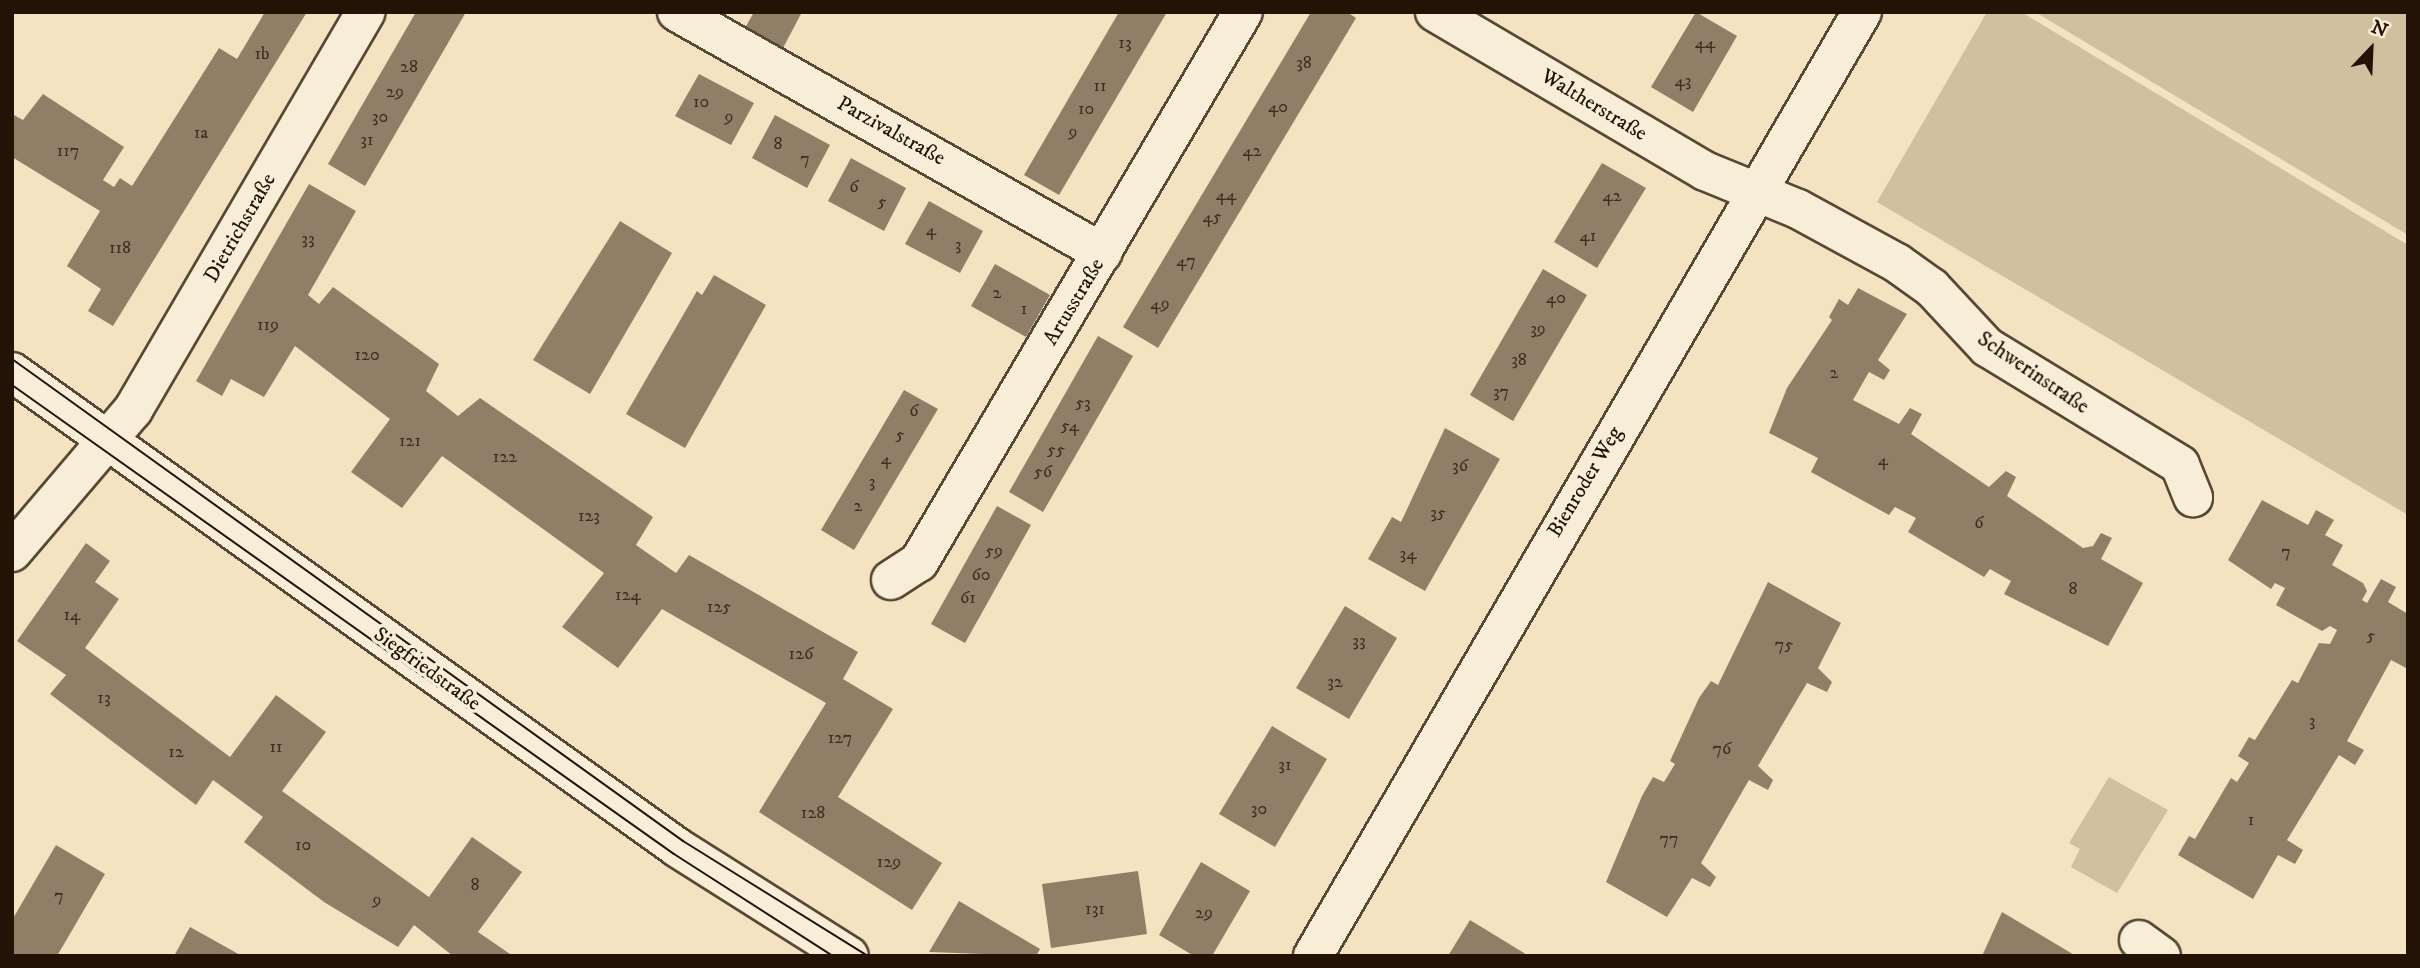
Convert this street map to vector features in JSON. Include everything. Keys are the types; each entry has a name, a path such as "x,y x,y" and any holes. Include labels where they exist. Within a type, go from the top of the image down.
{"street":[{"name":"Dietrichstraße","path":"12,552 133,410 366,12"},
{"name":"Parzivalstraße","path":"677,12 1103,253"},
{"name":"Artusstraße","path":"891,580 919,562 1243,12"},
{"name":"Waltherstraße","path":"1436,12 1754,194"},
{"name":"Bienroder Weg","path":"1313,956 1862,12"},
{"name":"Schwerinstraße","path":"1754,194 1798,209 1897,263 1932,288 1987,347 2180,465 2193,497"},
{"name":"Siegfriedstraße","path":"12,372 678,848 849,956"}],"shaded area":[{"path":"1987,12 2021,12 2408,245 2408,515 1877,202"},
{"path":"2035,12 2408,12 2408,235"},
{"path":"2109,777 2168,810 2117,893 2071,867 2080,849 2069,843"}],"building":[{"path":"265,12 307,12 113,326 88,311 101,289 67,266 100,211 12,157 12,114 23,120 43,94 124,147 103,180 114,187 120,178 132,186 219,48 237,59"},
{"path":"416,12 466,12 365,186 328,164"},
{"path":"754,12 802,12 783,48 745,28"},
{"path":"1119,12 1167,12 1059,195 1024,175"},
{"path":"1311,12 1347,12 1356,18 1158,348 1123,327"},
{"path":"1696,12 1737,36 1693,112 1651,87"},
{"path":"699,74 754,103 731,145 675,116"},
{"path":"775,115 830,145 807,188 752,158"},
{"path":"851,158 906,188 884,231 828,201"},
{"path":"1602,163 1646,188 1597,268 1554,242"},
{"path":"309,184 356,211 308,295 319,304 333,287 439,364 426,391 458,416 480,398 653,517 636,545 676,573 689,555 858,652 843,679 893,709 838,797 942,863 912,910 759,812 826,703 662,609 618,668 562,627 604,573 442,456 402,508 351,472 390,419 295,346 264,397 231,379 222,396 196,381"},
{"path":"929,201 983,231 960,273 905,244"},
{"path":"620,221 672,253 590,394 533,360"},
{"path":"995,264 1050,295 1026,337 971,306"},
{"path":"1543,269 1587,295 1513,421 1470,395"},
{"path":"714,275 766,305 685,448 626,414 697,291 702,295"},
{"path":"1858,288 1907,314 1878,360 1890,370 1884,380 1869,372 1853,400 1899,424 1910,408 1922,414 1911,434 1989,487 2006,471 2016,477 2007,496 2083,548 2093,546 2101,533 2112,538 2101,559 2143,583 2108,646 2004,594 2011,581 1990,569 1984,577 1908,532 1916,518 1895,507 1889,515 1811,472 1818,458 1769,433 1787,388 1832,320 1829,317 1839,299 1848,305"},
{"path":"1098,336 1133,356 1043,512 1009,492"},
{"path":"904,390 938,409 854,550 821,530"},
{"path":"1445,428 1500,459 1425,591 1368,559 1392,517 1401,522"},
{"path":"2262,500 2308,525 2316,510 2334,520 2325,535 2343,545 2332,565 2363,583 2367,591 2362,600 2367,603 2381,579 2396,587 2388,602 2408,614 2408,669 2391,660 2347,741 2364,750 2355,765 2339,755 2287,840 2303,850 2295,864 2278,855 2253,899 2178,855 2189,836 2195,839 2231,778 2237,782 2249,763 2238,756 2249,737 2255,740 2292,680 2298,683 2319,643 2330,644 2337,630 2330,626 2322,631 2276,605 2285,588 2275,583 2271,589 2228,560"},
{"path":"997,506 1031,525 965,643 931,624"},
{"path":"86,543 110,561 95,582 119,599 85,648 230,757 276,695 326,732 282,791 429,897 472,837 522,872 478,932 513,956 453,956 414,925 398,947 324,902 244,842 263,817 213,780 196,805 50,694 66,675 17,641"},
{"path":"1768,582 1841,623 1818,668 1832,682 1827,692 1807,683 1758,766 1773,780 1768,790 1749,780 1701,863 1716,877 1710,887 1692,878 1667,917 1606,882 1642,796 1653,777 1664,782 1675,764 1670,761 1699,698 1711,681 1718,685"},
{"path":"1345,606 1397,638 1349,719 1296,688"},
{"path":"1272,726 1327,759 1275,847 1219,814"},
{"path":"56,845 105,874 57,956 12,956 12,920"},
{"path":"1201,862 1250,891 1212,956 1194,956 1159,935"},
{"path":"1138,871 1147,934 1051,948 1042,884"},
{"path":"959,901 1040,949 1036,956 929,952"},
{"path":"2002,912 2076,956 1982,956"},
{"path":"1470,920 1529,956 1448,956"},
{"path":"190,927 242,956 174,956"}],"tram line":[{"path":"12,359 683,841 868,956"},
{"path":"12,385 674,854 833,956"}]}
